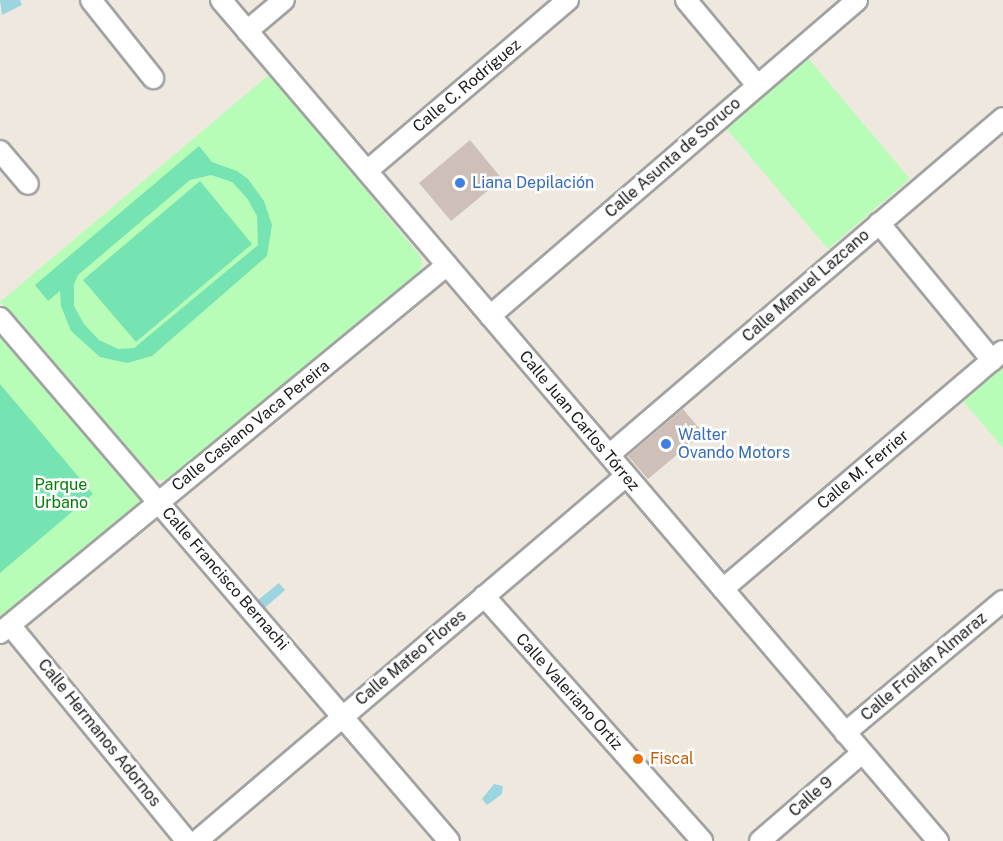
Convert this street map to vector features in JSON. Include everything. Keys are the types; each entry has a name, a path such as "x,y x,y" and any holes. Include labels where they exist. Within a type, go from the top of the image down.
{"street":[{"path":"91,0 153,78"},
{"name":"Calle Juan Carlos Tórrez","path":"221,0 938,841"},
{"path":"247,31 284,0"},
{"name":"Calle C. Rodríguez","path":"367,171 568,0"},
{"path":"686,0 758,86"},
{"name":"Calle Asunta de Soruco","path":"490,316 857,0"},
{"name":"Calle Manuel Lazcano","path":"609,455 1003,118"},
{"path":"0,151 28,184"},
{"path":"879,223 997,356"},
{"name":"Calle Casiano Vaca Pereira","path":"5,629 447,265"},
{"name":"Calle Francisco Bernachi","path":"0,318 449,841"},
{"name":"Calle M. Ferrier","path":"723,589 997,356"},
{"name":"Calle Mateo Flores","path":"196,841 626,476"},
{"name":"Calle Valeriano Ortiz","path":"484,596 702,841"},
{"name":"Calle Froilán Almaraz","path":"845,733 1003,601"},
{"name":"Calle Hermanos Adornos","path":"5,629 188,841"},
{"name":"Calle 9","path":"760,841 862,753"}],"green space":[{"path":"808,58 910,179 828,249 726,128"},
{"path":"270,74 421,257 422,266 415,281 178,481 149,479 0,302"},
{"path":"199,146 212,162 237,171 248,179 264,201 272,225 267,256 152,356 127,363 100,357 71,331 61,306 60,291 48,301 35,285","holes":["211,175 232,182 247,198 257,216 258,245 134,348 118,349 99,340 84,324 74,306 74,284 78,275 190,180"]},
{"path":"200,181 252,244 136,342 83,280"},
{"name":"Parque Urbano","path":"0,331 136,489 140,502 135,511 0,625"},
{"path":"1003,365 1003,448 962,400"},
{"path":"0,384 93,494 0,573"}],"water":[{"path":"0,0 20,0 22,5 2,15"},
{"path":"279,583 285,590 260,612 253,604"},
{"path":"494,784 503,786 502,794 487,805 482,799"}],"building":[{"path":"470,140 502,179 451,221 419,183"},
{"name":"Walter Ovando Motors","path":"683,409 703,433 648,479 628,456"}],"place":[{"name":"Liana Depilación","path":"460,183"},
{"name":"Walter Ovando Motors","path":"666,444"},
{"name":"Fiscal","path":"638,759"}]}
